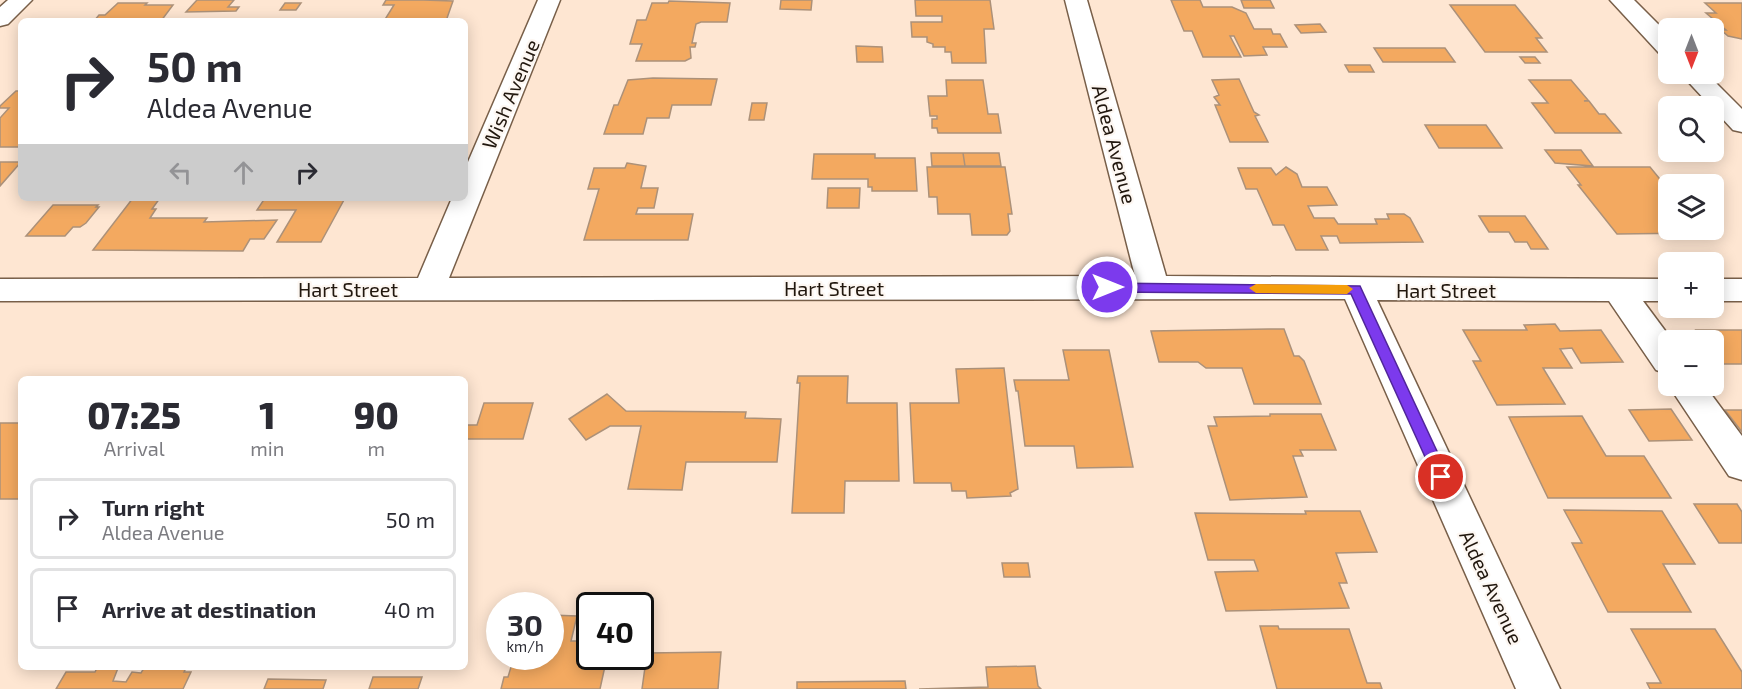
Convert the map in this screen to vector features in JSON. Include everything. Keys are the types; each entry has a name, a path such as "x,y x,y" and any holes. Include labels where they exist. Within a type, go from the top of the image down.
{"street":[{"path":"0,19 21,0"},
{"name":"Wish Avenue","path":"468,195 549,0"},
{"name":"Aldea Avenue","path":"1076,0 1154,287"},
{"path":"1621,0 1658,38"},
{"path":"1703,84 1742,124"},
{"name":"Wish Avenue","path":"429,289 466,201"},
{"name":"Hart Street","path":"0,290 1154,287 1658,290"},
{"name":"Aldea Avenue","path":"1356,290 1538,689"},
{"path":"1618,290 1658,347"},
{"path":"1724,290 1742,290"},
{"path":"1693,396 1742,465"}],"building":[{"path":"197,0 234,0 228,7 239,7 236,11 186,12"},
{"path":"386,0 453,1 447,18 386,18 394,5 383,5"},
{"path":"781,0 812,0 811,10 780,9"},
{"path":"915,0 990,0 994,29 984,29 986,63 952,63 951,52 945,52 945,47 933,47 933,44 927,42 927,37 912,37 911,22 942,22 942,16 916,16"},
{"path":"1171,0 1200,0 1203,7 1232,7 1246,13 1254,29 1271,29 1273,34 1280,34 1287,47 1263,47 1267,55 1244,56 1234,36 1230,36 1241,57 1203,57 1192,31 1184,31"},
{"path":"1241,0 1270,0 1274,8 1244,8"},
{"path":"669,1 730,3 727,22 696,24 692,43 696,43 695,47 690,47 691,58 685,61 636,61 642,44 630,44 637,20 646,20 652,3 668,3"},
{"path":"118,3 173,5 163,18 96,18 99,15 105,15"},
{"path":"285,3 301,3 296,10 280,10"},
{"path":"1705,3 1742,3 1742,39 1728,36 1724,33 1726,30 1724,18 1712,18 1706,13 1716,13"},
{"path":"1450,5 1515,5 1542,38 1536,38 1547,52 1485,52"},
{"path":"1320,24 1326,32 1301,33 1295,25"},
{"path":"856,46 882,47 883,62 857,62"},
{"path":"1374,48 1445,48 1455,62 1383,62"},
{"path":"1520,57 1535,57 1540,63 1525,63"},
{"path":"1345,65 1370,65 1374,72 1349,72"},
{"path":"717,79 711,105 672,105 669,118 647,118 643,134 604,134 614,105 618,105 628,80"},
{"path":"1239,79 1254,112 1259,115 1255,116 1268,142 1230,142 1215,105 1220,105 1214,97 1219,95 1212,80"},
{"path":"946,80 983,80 988,114 998,114 1001,133 938,133 937,128 932,128 932,119 937,119 937,116 930,116 928,96 947,96"},
{"path":"1529,80 1571,80 1588,100 1584,101 1589,101 1599,114 1605,114 1621,133 1555,133 1532,103 1548,103"},
{"path":"18,91 18,147 0,147 0,118 9,108 0,108"},
{"path":"752,103 767,103 764,120 749,120"},
{"path":"1425,125 1486,125 1502,148 1439,148"},
{"path":"1545,150 1581,150 1593,166 1555,163"},
{"path":"931,153 963,153 965,166 932,166"},
{"path":"963,153 999,153 1001,166 965,166"},
{"path":"814,154 875,154 875,158 915,158 917,191 872,191 872,187 868,187 868,179 812,179"},
{"path":"0,162 18,162 18,165 0,186"},
{"path":"627,163 646,166 641,188 658,188 654,208 638,208 636,214 693,214 688,240 584,240 599,189 588,189 594,168 625,168"},
{"path":"927,167 1005,167 1012,214 1008,214 1010,231 1007,235 972,235 970,214 938,214 937,197 929,197"},
{"path":"1286,167 1297,174 1302,187 1327,187 1337,205 1308,206 1314,218 1334,218 1338,224 1377,224 1375,219 1389,219 1387,214 1404,214 1410,218 1423,242 1340,243 1337,236 1321,236 1328,250 1296,250 1284,225 1273,225 1257,189 1246,189 1238,168 1271,168 1276,175"},
{"path":"1567,167 1650,167 1658,177 1658,233 1617,234 1578,185 1581,185"},
{"path":"828,188 860,188 859,208 827,208"},
{"path":"131,201 158,201 152,209 156,209 150,218 207,218 204,222 277,220 264,239 250,239 243,251 93,250"},
{"path":"263,201 343,201 321,242 277,242 296,210 257,210"},
{"path":"53,205 98,205 96,207 99,207 86,223 80,227 73,227 65,236 26,236"},
{"path":"1479,216 1525,216 1548,249 1531,249 1527,242 1515,242 1509,232 1489,232"},
{"path":"1555,324 1560,331 1601,330 1623,362 1581,363 1572,348 1560,349 1572,368 1543,368 1565,404 1497,405 1473,361 1481,361 1463,330 1527,330 1524,325"},
{"path":"1284,329 1294,356 1299,356 1304,361 1321,404 1254,404 1242,368 1206,368 1198,362 1159,362 1151,331"},
{"path":"1724,330 1742,330 1742,364 1724,364"},
{"path":"1063,350 1109,350 1133,467 1077,468 1074,446 1025,446 1018,391 1016,391 1014,380 1069,380"},
{"path":"1004,368 1018,489 1010,493 1011,496 967,498 966,491 952,491 951,483 914,483 910,403 959,403 956,369"},
{"path":"798,376 848,376 847,403 897,403 899,481 845,481 844,513 792,513 800,383 797,383"},
{"path":"607,394 626,411 746,412 745,418 781,419 777,462 686,462 682,490 628,489 641,426 610,426 586,440 569,419"},
{"path":"484,403 533,403 523,439 468,439 468,425 477,425"},
{"path":"1671,409 1692,440 1649,441 1629,410"},
{"path":"1725,410 1742,410 1742,432"},
{"path":"1270,414 1321,414 1336,450 1300,450 1303,456 1293,456 1307,497 1230,500 1208,426 1217,426 1214,417 1270,416"},
{"path":"1582,416 1606,456 1644,456 1671,498 1548,498 1509,417"},
{"path":"0,423 18,423 18,499 0,499"},
{"path":"1694,504 1737,504 1742,512 1742,543 1719,543"},
{"path":"1564,510 1662,511 1695,564 1663,564 1691,612 1608,612 1572,543 1582,543"},
{"path":"1305,511 1360,511 1377,552 1336,553 1347,583 1339,583 1349,608 1226,611 1215,572 1258,571 1254,560 1208,560 1195,513 1306,514"},
{"path":"1002,563 1028,563 1030,577 1004,577"},
{"path":"564,616 576,616 571,641 576,641 576,670 604,670 600,689 501,689 504,677 508,677 510,670 564,670"},
{"path":"1260,626 1278,626 1279,629 1349,629 1367,683 1380,683 1382,689 1277,689"},
{"path":"1631,629 1715,629 1742,672 1742,689 1650,689 1647,683 1661,683"},
{"path":"721,652 718,689 642,689 645,670 654,670 654,653"},
{"path":"1035,666 1038,686 1041,689 919,689 988,687 986,667"},
{"path":"96,670 117,670 113,681 126,682 132,672 141,673 143,670 191,672 183,689 56,689 66,672 95,672"},
{"path":"373,677 422,677 418,689 369,689"},
{"path":"268,679 326,680 323,689 264,689"},
{"path":"905,681 906,689 797,689 797,682"}],"slow traffic":[{"path":"1256,288 1347,289"}],"route":[{"path":"1107,287 1356,290 1441,477"}]}
